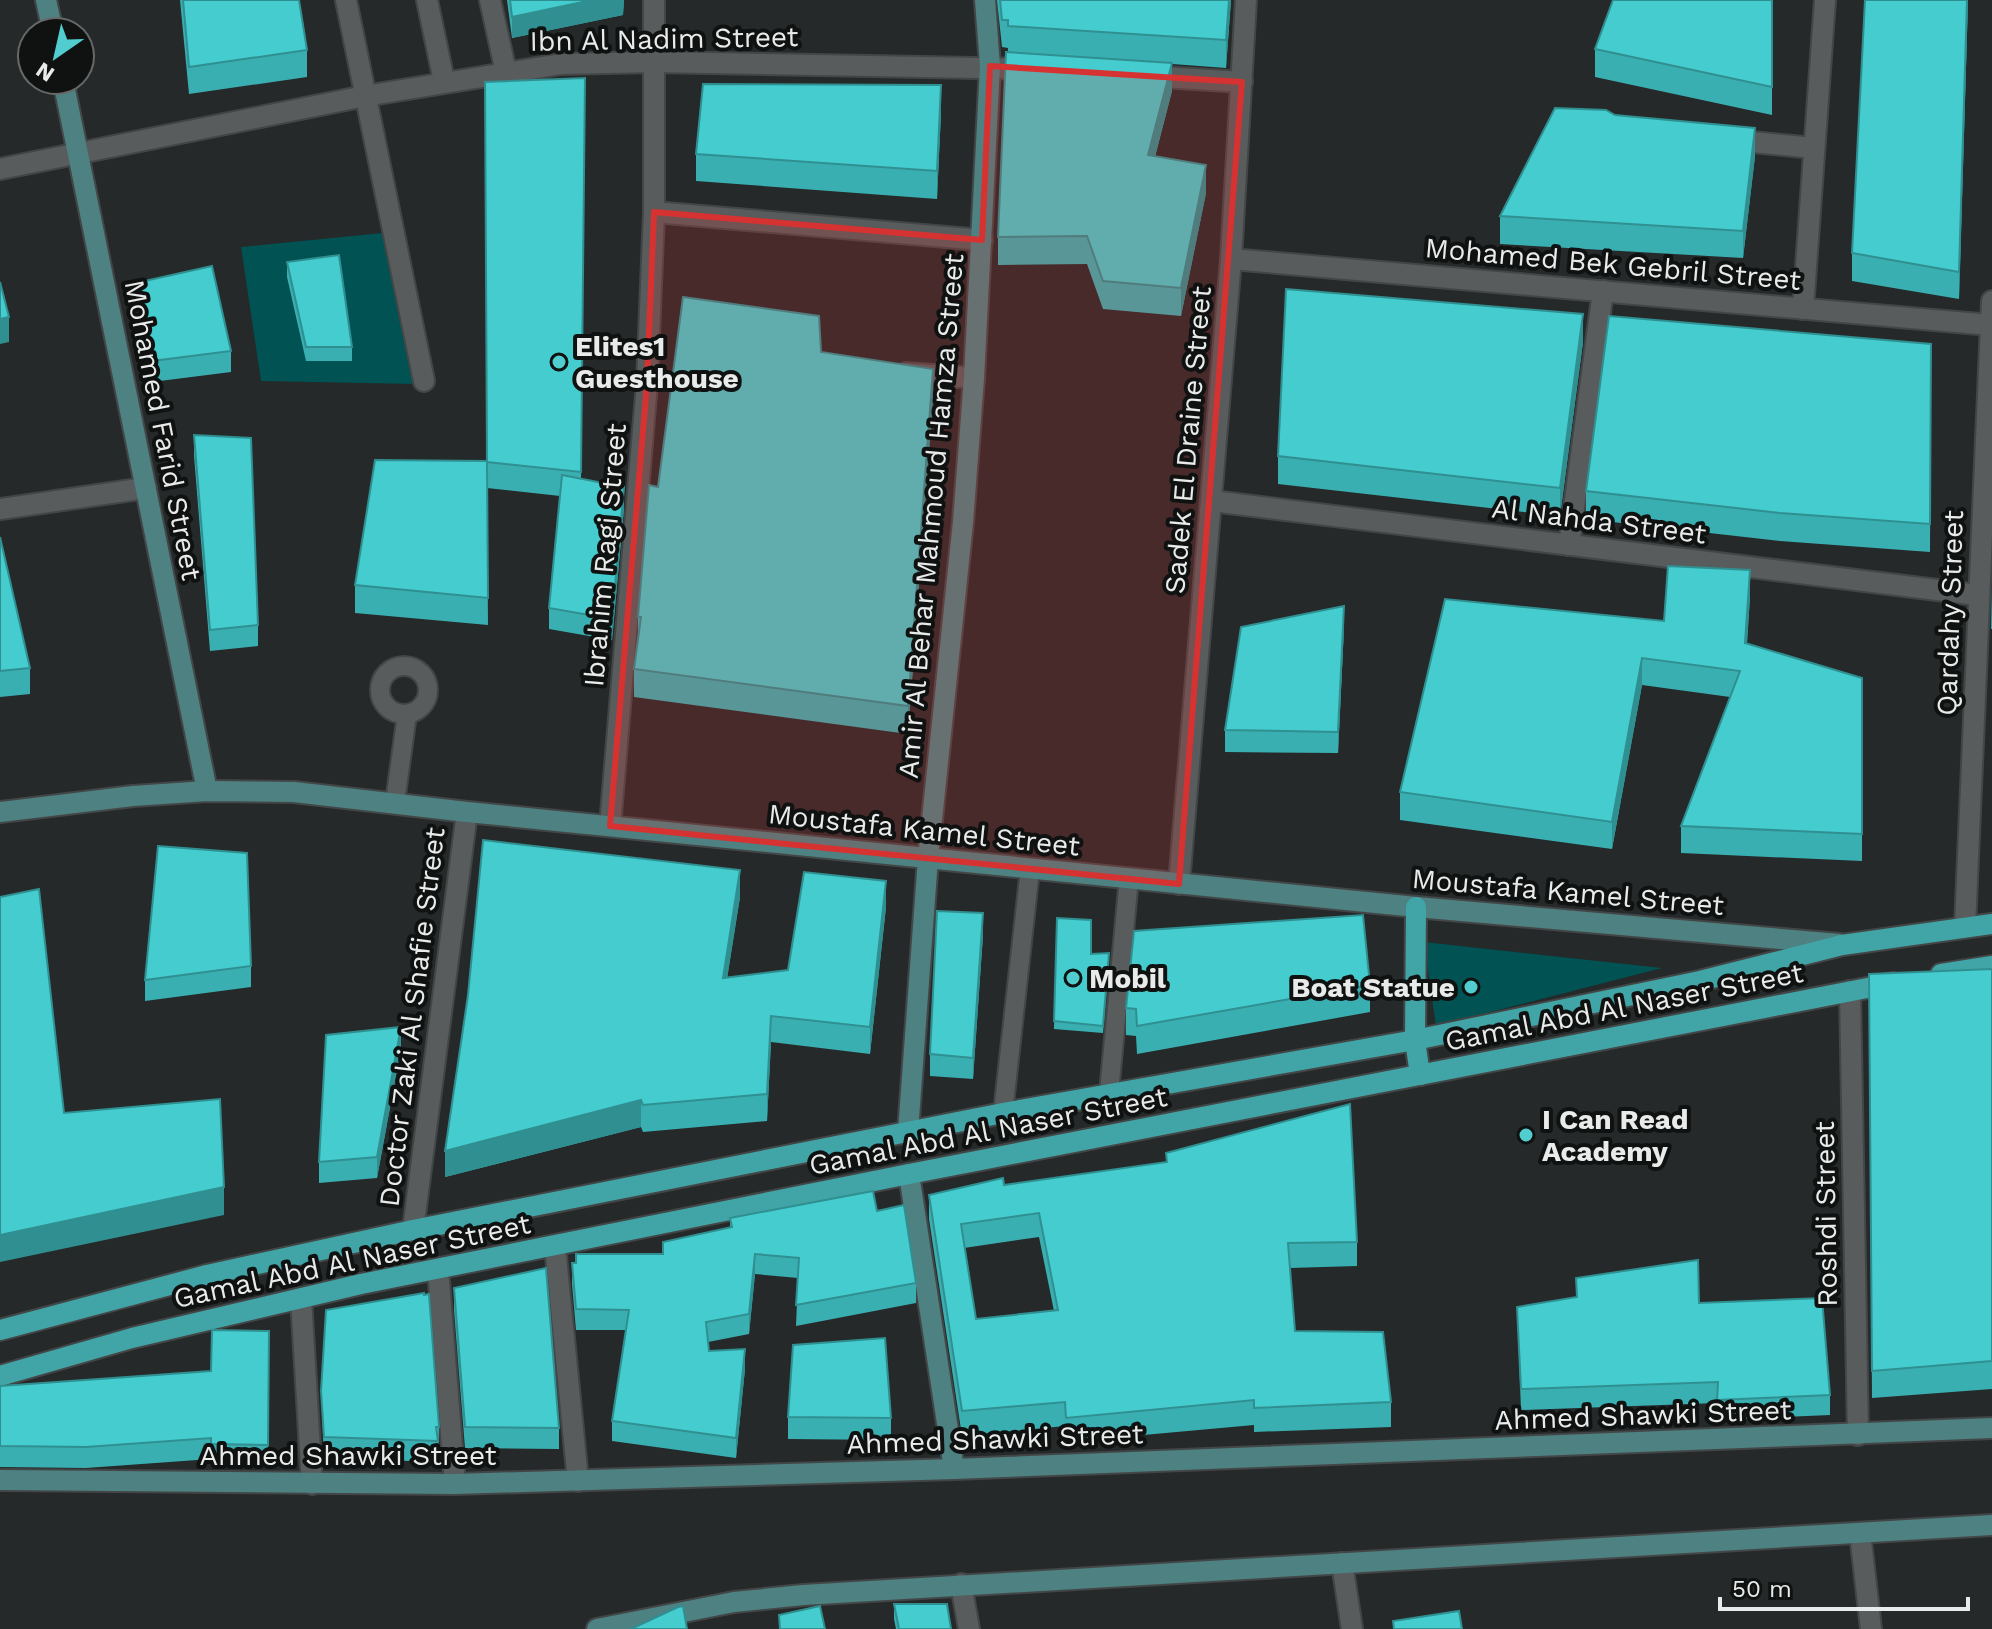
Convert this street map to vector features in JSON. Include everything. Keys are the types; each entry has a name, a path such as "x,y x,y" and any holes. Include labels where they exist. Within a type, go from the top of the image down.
{"main road":[{"path":"1416,907 1415,1040 1420,1075"},
{"name":"Gamal Abd Al Naser Street","path":"0,1330 207,1275 413,1230 1003,1113 1415,1040 1700,981 1842,945 1992,924"},
{"name":"Gamal Abd Al Naser Street","path":"0,1376 132,1338 438,1269 909,1174 1992,966"}],"street":[{"path":"346,0 424,381"},
{"path":"427,0 444,81"},
{"path":"490,0 506,72"},
{"name":"Ibrahim Ragi Street","path":"610,826 647,383 654,212 654,0"},
{"name":"Amir Al Behar Mahmoud Hamza Street","path":"908,1132 928,858 962,537 974,378 990,66 985,0"},
{"name":"Sadek El Draine Street","path":"1179,884 1231,259 1246,0"},
{"path":"1803,309 1825,0"},
{"name":"Ibn Al Nadim Street","path":"0,169 444,81 561,64 654,62 990,66 1053,70"},
{"path":"1131,75 1242,82"},
{"name":"Mohamed Farid Street","path":"66,96 207,791"},
{"path":"1708,138 1814,148"},
{"path":"654,212 982,240"},
{"name":"Mohamed Bek Gebril Street","path":"1231,259 1991,325"},
{"path":"1569,545 1603,291"},
{"name":"Qardahy Street","path":"1965,927 1992,301"},
{"path":"888,372 974,378"},
{"path":"0,509 146,488"},
{"name":"Al Nahda Street","path":"1212,501 1978,595"},
{"name":"Moustafa Kamel Street","path":"0,812 133,796 207,791 294,792 1179,884 1842,945"},
{"name":"Doctor Zaki Al Shafie Street","path":"413,1230 467,812"},
{"name":"Roshdi Street","path":"1850,991 1858,1435"},
{"path":"909,1174 954,1469"},
{"path":"555,1246 578,1481"},
{"path":"438,1269 455,1484"},
{"path":"301,1298 312,1484"},
{"name":"Ahmed Shawki Street","path":"0,1480 312,1484 578,1481 1992,1428"},
{"path":"597,1629 734,1602 961,1584 1992,1525"},
{"path":"1860,1533 1871,1629"},
{"path":"1342,1563 1352,1629"},
{"path":"961,1584 969,1629"}],"lane":[{"path":"395,802 407,714"},
{"path":"1003,1113 1030,869"},
{"path":"1109,1093 1129,878"}],"highlighted area":[{"path":"990,66 1242,82 1179,884 610,826 647,383 654,212 982,240"}],"shaded area":[{"path":"382,233 414,384 261,381 241,247"},
{"path":"1424,942 1662,968 1436,1026"}],"building":[{"path":"183,0 299,0 307,50 189,67"},
{"path":"510,0 592,0 512,17"},
{"path":"1000,0 1229,0 1226,40 1008,26 1008,20 1002,20"},
{"path":"1613,0 1772,0 1772,87 1595,49"},
{"path":"1865,0 1967,0 1959,272 1852,253"},
{"path":"1006,52 1172,63 1148,155 1206,165 1181,288 1103,281 1087,236 998,237"},
{"path":"585,78 581,472 487,462 485,82"},
{"path":"703,84 941,85 937,171 696,154"},
{"path":"1555,108 1606,110 1615,115 1755,128 1743,231 1500,216"},
{"path":"339,255 352,347 306,347 287,262"},
{"path":"212,266 231,351 144,362 140,282"},
{"path":"0,282 9,317 0,319"},
{"path":"1286,289 1583,314 1560,488 1278,456"},
{"path":"683,297 819,316 821,352 933,369 908,706 634,669 641,617 638,617 649,485 658,487"},
{"path":"1609,316 1931,344 1930,524 1780,513 1586,491"},
{"path":"194,435 251,438 258,625 210,630"},
{"path":"375,460 487,461 488,598 355,585"},
{"path":"562,475 624,487 612,619 549,608"},
{"path":"0,537 30,668 0,671"},
{"path":"1668,566 1750,570 1745,643 1862,678 1862,834 1681,826 1740,671 1642,658 1612,822 1400,792 1445,599 1664,621"},
{"path":"1344,606 1338,732 1225,730 1241,627"},
{"path":"483,840 740,870 723,978 788,970 804,872 886,881 870,1027 771,1016 767,1094 643,1105 641,1100 445,1151 468,995"},
{"path":"158,846 247,853 251,966 145,980"},
{"path":"39,889 64,1113 220,1099 224,1187 0,1235 0,897"},
{"path":"937,911 983,913 973,1058 930,1054"},
{"path":"1363,915 1370,985 1137,1026 1136,1009 1126,1008 1134,931"},
{"name":"Mobil","path":"1057,918 1091,920 1091,954 1109,953 1103,1026 1054,1021"},
{"path":"1992,969 1992,1361 1872,1371 1869,974"},
{"path":"401,1027 377,1157 319,1162 326,1035"},
{"path":"1350,1104 1357,1242 1288,1243 1295,1331 1383,1332 1391,1402 1254,1408 1254,1400 1066,1418 1065,1402 962,1411 929,1195 1003,1178 1004,1185 1167,1162 1166,1153","holes":["1039,1213 1058,1310 976,1319 961,1224"]},
{"path":"873,1191 877,1211 904,1205 916,1283 796,1305 799,1258 755,1254 749,1314 706,1322 709,1351 745,1349 736,1438 612,1421 629,1310 576,1309 572,1263 576,1263 576,1254 663,1254 663,1242 732,1227 730,1218"},
{"path":"1698,1260 1699,1303 1822,1298 1830,1395 1717,1400 1718,1382 1521,1389 1517,1307 1577,1297 1576,1278"},
{"path":"546,1268 559,1428 465,1427 454,1288"},
{"path":"429,1294 438,1441 324,1437 321,1391 326,1310"},
{"path":"212,1330 269,1331 268,1445 211,1444 211,1438 86,1447 0,1446 0,1386 211,1371"},
{"path":"885,1338 891,1418 788,1417 793,1345"},
{"path":"894,1604 947,1604 951,1629 899,1629"},
{"path":"683,1606 687,1629 631,1629 678,1607"},
{"path":"820,1606 825,1629 780,1629 779,1615"},
{"path":"1459,1611 1462,1629 1394,1629 1393,1621"}],"place":[{"name":"Elites1 Guesthouse","path":"559,362"},
{"name":"Mobil","path":"1073,978"},
{"name":"Boat Statue","path":"1471,987"},
{"name":"I Can Read Academy","path":"1526,1135"}]}
